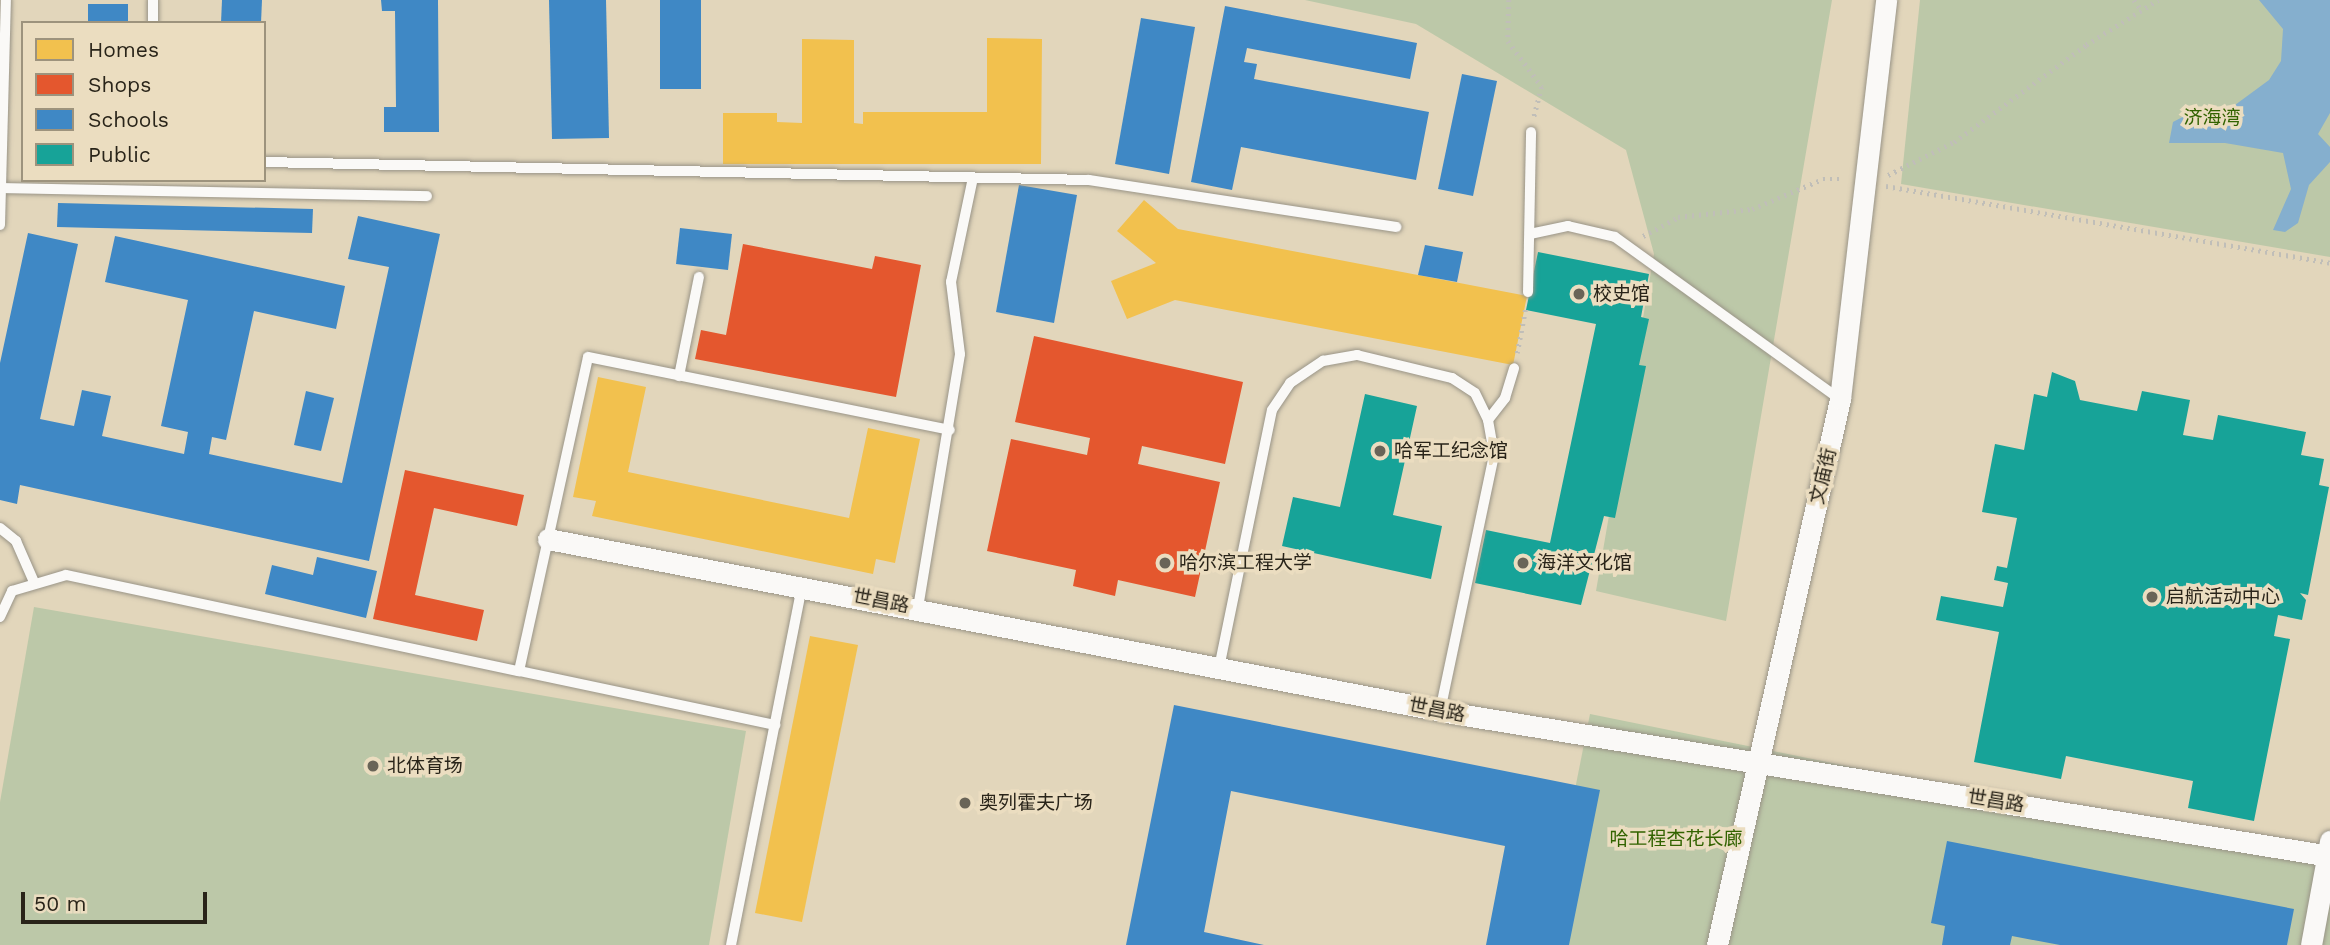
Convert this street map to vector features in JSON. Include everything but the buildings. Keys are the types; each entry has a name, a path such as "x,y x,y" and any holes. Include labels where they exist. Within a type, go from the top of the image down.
{"street":[{"name":"文庙街","path":"1717,945 1840,400 1868,183 1886,0"},
{"name":"世昌路","path":"548,539 918,608 1440,711 2329,851"},
{"path":"2311,945 2329,851"}],"lane":[{"path":"0,225 4,188 6,0"},
{"path":"153,0 153,21"},
{"path":"1528,292 1531,132"},
{"path":"266,162 973,178 1140,185 1396,227"},
{"path":"918,608 950,430 960,354 951,282 973,178"},
{"path":"4,188 428,196"},
{"path":"1530,234 1568,226 1632,247 1840,400"},
{"path":"679,376 699,277"},
{"path":"1219,667 1272,410 1290,383 1323,361 1357,355 1452,378 1475,393 1488,420 1494,455 1440,711"},
{"path":"519,671 588,357 950,430"},
{"path":"1488,420 1505,398 1514,368"},
{"path":"0,528 16,541 34,582"},
{"path":"0,617 12,591 34,582 66,575 775,725"},
{"path":"731,945 802,586"}],"path":[{"path":"1510,0 1503,27 1508,41 1542,87 1531,132"},
{"path":"2134,0 2140,8"},
{"path":"1868,183 1954,142 2140,8 2158,0"},
{"path":"1632,247 1678,217 1764,206 1823,179 1868,183 2330,262"},
{"path":"1514,368 1528,292"}],"shaded area":[{"name":"哈尔滨工程大学","path":"0,0 2330,0 2330,945 0,945"}],"green space":[{"path":"1305,0 1832,0 1726,621 1596,591 1654,254 1626,150 1416,24"},
{"name":"济海湾","path":"1920,0 2330,0 2330,257 1901,184"},
{"name":"北体育场","path":"34,607 746,731 709,945 0,945 0,802"},
{"name":"哈工程杏花长廊","path":"1590,714 2330,864 2330,945 1544,945"}],"water":[{"path":"2259,0 2330,0 2330,113 2318,134 2330,147 2330,162 2309,185 2298,223 2285,232 2273,230 2291,189 2283,153 2225,143 2169,143 2173,122 2196,110 2235,105 2269,80 2281,61 2283,29"}],"place":[{"name":"校史馆","path":"1579,294"},
{"name":"哈军工纪念馆","path":"1380,451"},
{"name":"哈尔滨工程大学","path":"1165,563"},
{"name":"海洋文化馆","path":"1523,563"},
{"name":"启航活动中心","path":"2152,597"},
{"name":"北体育场","path":"373,766"},
{"name":"奥列霍夫广场","path":"965,803"}]}
